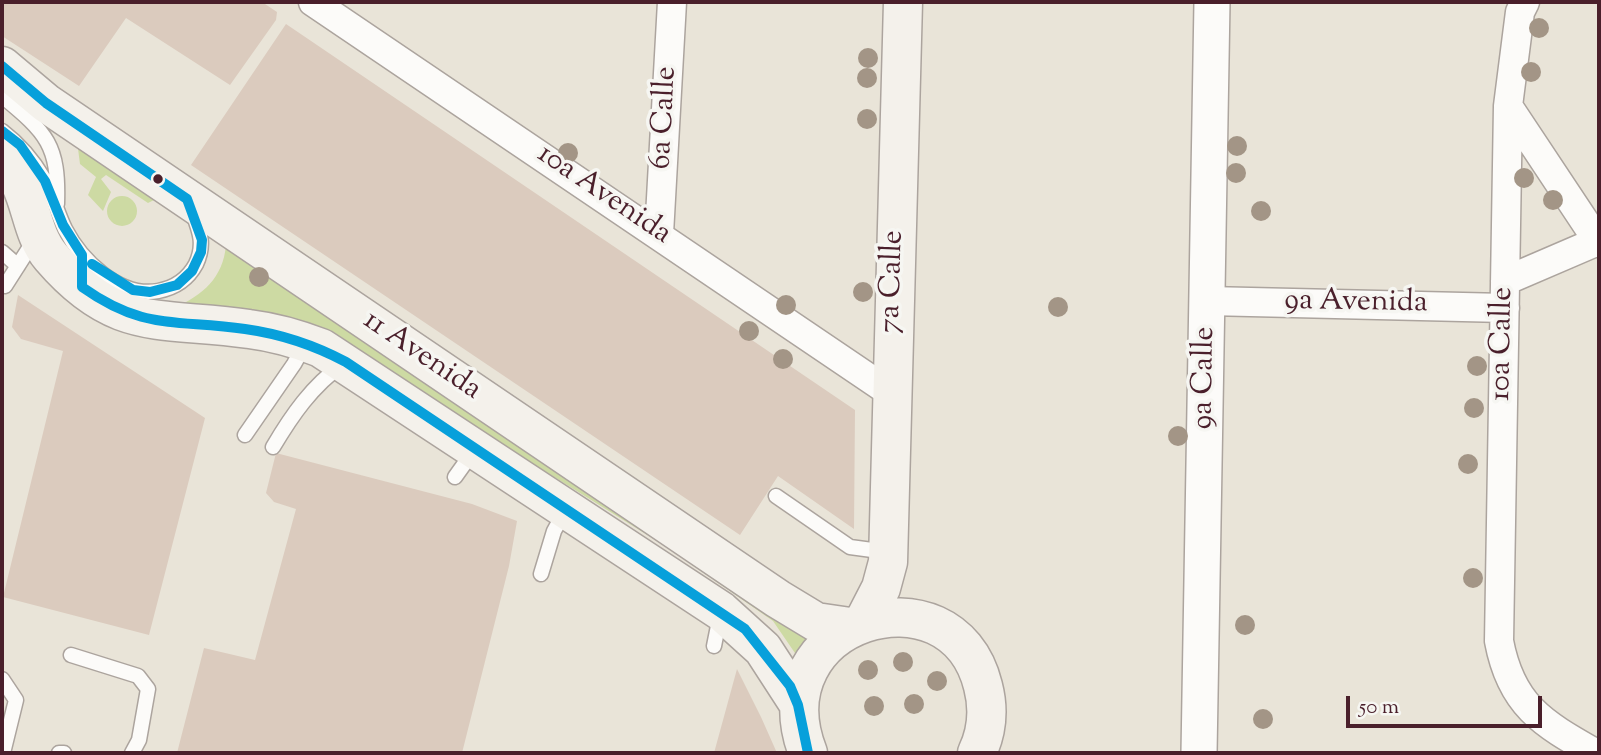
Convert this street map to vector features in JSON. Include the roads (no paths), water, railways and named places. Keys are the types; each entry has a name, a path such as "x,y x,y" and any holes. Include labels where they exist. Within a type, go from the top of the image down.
{"main road":[{"name":"7a Calle","path":"857,624 881,589 888,557 903,2"},
{"name":"11 Avenida","path":"2,66 46,103 778,599 816,622 857,624 888,617 912,618"},
{"name":"11 Avenida","path":"2,157 48,222 48,253 82,271 123,312 150,320 250,329 299,340 346,362 465,463 567,509 718,629 763,649 798,703"},
{"name":"7a Calle","path":"888,557 899,597 912,618"},
{"path":"912,618 935,626 954,639 970,656 981,677 986,699 986,723 978,752"},
{"path":"808,753 800,732 798,703 807,672 825,646 857,624"}],"street":[{"name":"10a Avenida","path":"313,2 891,393"},
{"name":"6a Calle","path":"659,234 672,2"},
{"name":"9a Calle","path":"1199,753 1213,2"},
{"name":"10a Calle","path":"1525,2 1520,12 1508,106 1498,624 1502,658 1513,687 1522,701 1546,725 1595,753"},
{"path":"1505,294 1599,242 1508,106"},
{"name":"9a Avenida","path":"1208,301 1505,294"}],"lane":[{"path":"2,96 41,130 56,156 48,222 5,286"},
{"path":"2,131 20,145 34,164 48,222"},
{"path":"82,271 133,290 150,292 177,285 192,271 201,253 202,240 187,199"},
{"path":"2,252 18,267"},
{"path":"245,435 294,364 299,355 299,340"},
{"path":"273,447 294,411 329,374 346,362"},
{"path":"776,496 850,547 888,557"},
{"path":"541,575 554,531 567,509"},
{"path":"71,655 138,676 145,681 148,689 139,740 132,753"},
{"path":"2,679 16,700 3,753"}]}
